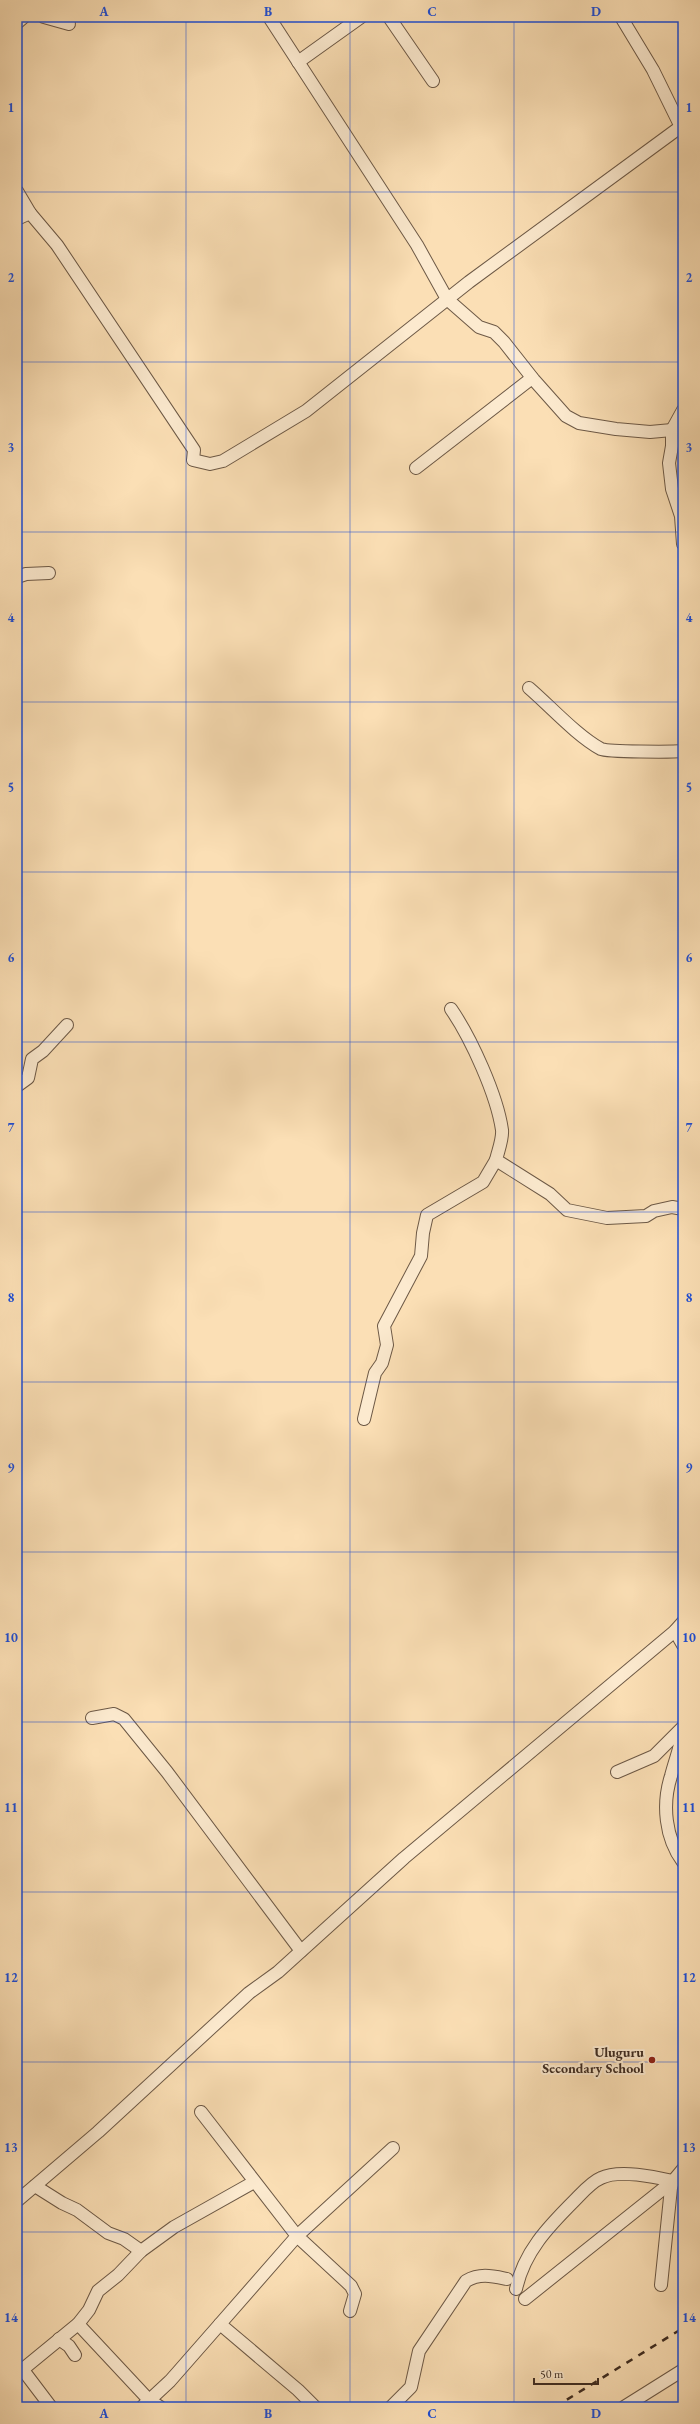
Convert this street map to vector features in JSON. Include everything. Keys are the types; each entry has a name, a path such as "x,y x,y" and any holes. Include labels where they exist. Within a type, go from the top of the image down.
{"street":[{"path":"17,23 24,17"},
{"path":"44,17 69,24"},
{"path":"269,17 418,245 447,299 479,327 494,332 566,416 579,423 650,432 672,430"},
{"path":"298,62 362,17"},
{"path":"389,17 433,81"},
{"path":"17,191 30,213 57,245 138,363 194,450 193,460 210,464 223,461 306,411 447,299 682,126 653,70 621,17"},
{"path":"17,219 30,213"},
{"path":"416,468 532,378"},
{"path":"683,410 672,430 672,446 669,463 672,489 681,516 683,544"},
{"path":"17,578 26,574 49,573"},
{"path":"529,688 602,750 643,750 651,753 683,751"},
{"path":"364,1420 375,1373 382,1363 387,1345 384,1326 421,1256 423,1233 428,1215 483,1182 496,1160 502,1131 494,1098 462,1026 451,1009"},
{"path":"17,1086 28,1078 32,1059 43,1051 67,1025"},
{"path":"496,1160 550,1194 567,1210 607,1218 646,1216 654,1211 672,1207 683,1209"},
{"path":"17,2201 98,2132 249,1993 278,1972 404,1858 679,1626 683,1645"},
{"path":"92,1718 114,1714 124,1719 167,1772 301,1950"},
{"path":"617,1772 654,1756 683,1727"},
{"path":"683,1730 670,1777 667,1814 668,1834 675,1852 683,1862"},
{"path":"201,2112 297,2236 351,2286 355,2294 350,2311"},
{"path":"146,2404 220,2324 297,2236 393,2148"},
{"path":"526,2298 673,2180 683,2169"},
{"path":"516,2289 520,2270 530,2252 552,2222 602,2177 637,2173 673,2180"},
{"path":"662,2285 669,2197 673,2180"},
{"path":"51,2407 20,2372 78,2324 89,2310 98,2291 118,2275 141,2251 174,2227 254,2182"},
{"path":"35,2186 62,2203 77,2210 108,2233 124,2239 141,2251"},
{"path":"391,2407 411,2387 419,2351 466,2281 474,2276 486,2275 507,2279"},
{"path":"78,2324 146,2404 160,2407"},
{"path":"220,2324 316,2407"},
{"path":"59,2339 69,2346 75,2355"},
{"path":"624,2407 683,2370"}],"railway":[{"path":"555,2407 683,2328"}],"place":[{"name":"Uluguru Secondary School","path":"652,2060"}]}
